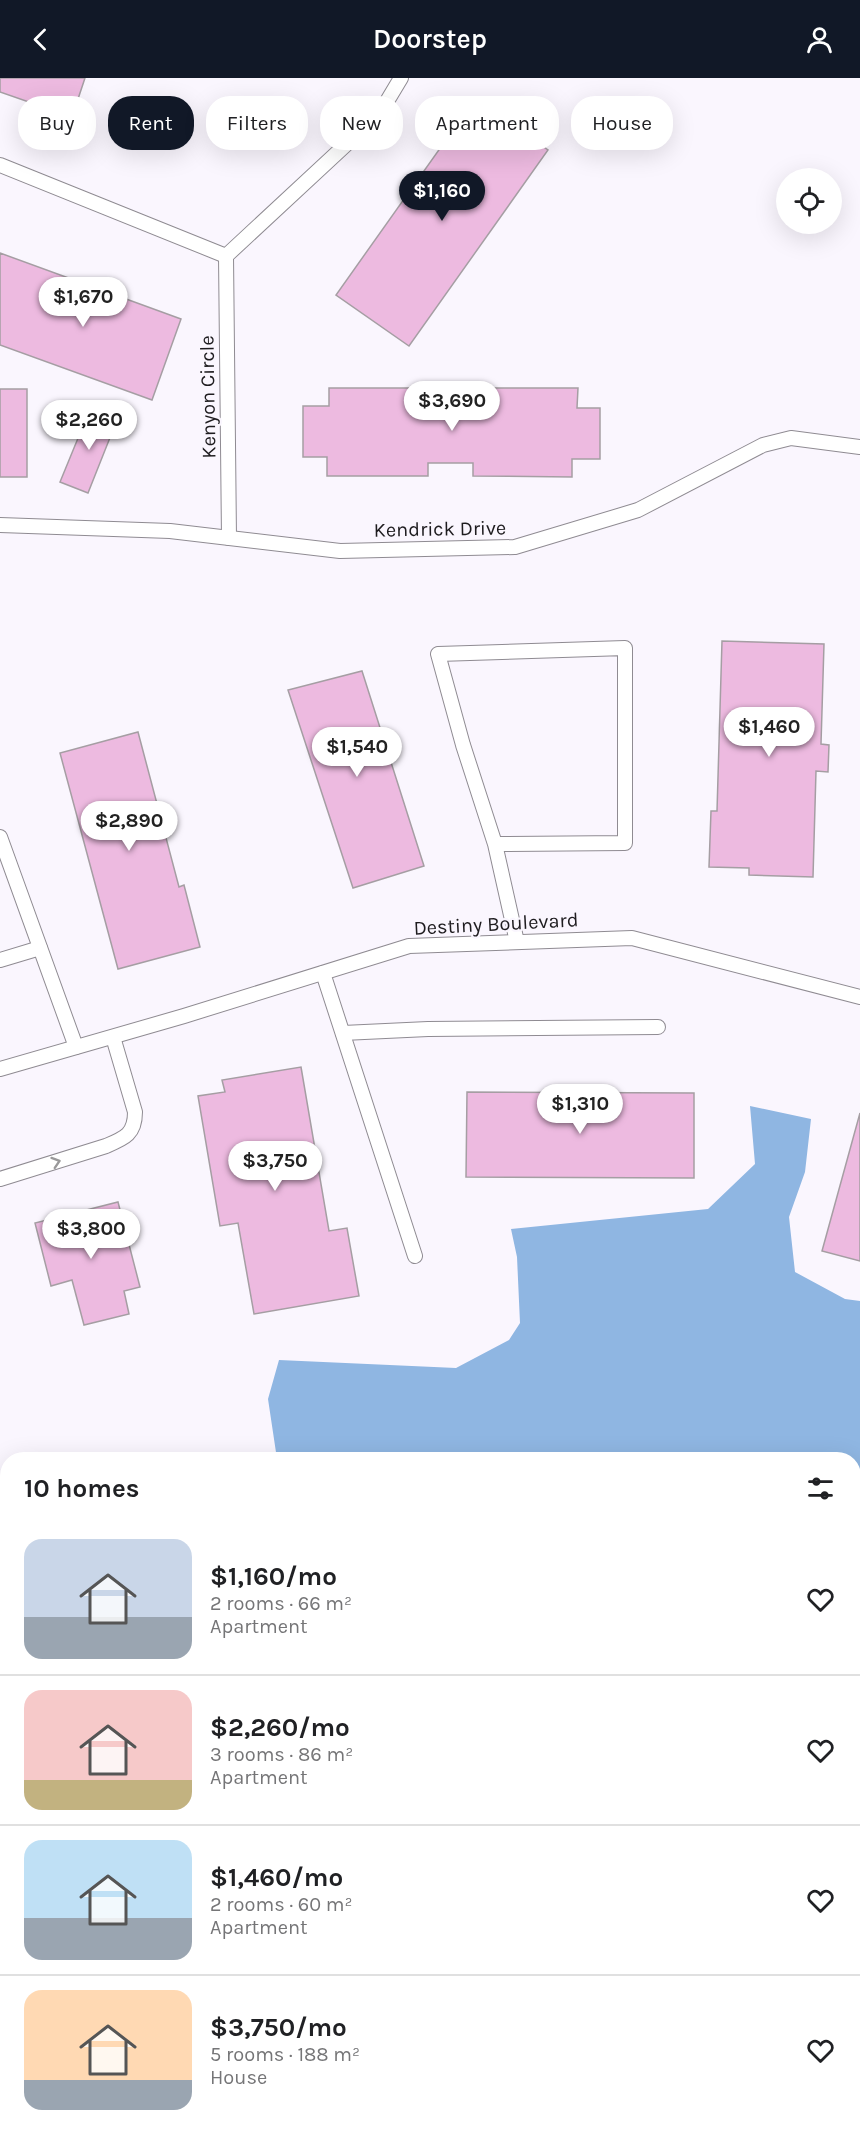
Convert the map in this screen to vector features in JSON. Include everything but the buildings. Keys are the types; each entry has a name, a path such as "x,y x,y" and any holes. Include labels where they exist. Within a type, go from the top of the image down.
{"lane":[{"path":"0,165 226,256 380,114 401,78"},
{"name":"Kenyon Circle","path":"226,256 229,538"},
{"name":"Kendrick Drive","path":"0,525 170,531 340,551 515,547 638,510 763,445 791,438 860,447"},
{"path":"495,844 625,843 625,648 438,654 463,745 495,844 517,942"},
{"path":"0,837 76,1047"},
{"name":"Destiny Boulevard","path":"0,1069 113,1037 410,946 632,938 860,997"},
{"path":"0,960 40,948"},
{"path":"323,973 415,1256"},
{"path":"342,1033 428,1029 658,1027"},
{"path":"0,1179 106,1146 121,1140 130,1132 135,1124 135,1112 113,1037"}],"water":[{"path":"750,1106 811,1119 805,1172 789,1217 795,1272 845,1299 860,1301 860,1452 276,1452 268,1399 279,1360 456,1368 509,1340 520,1323 517,1257 511,1229 708,1209 755,1164"}]}
